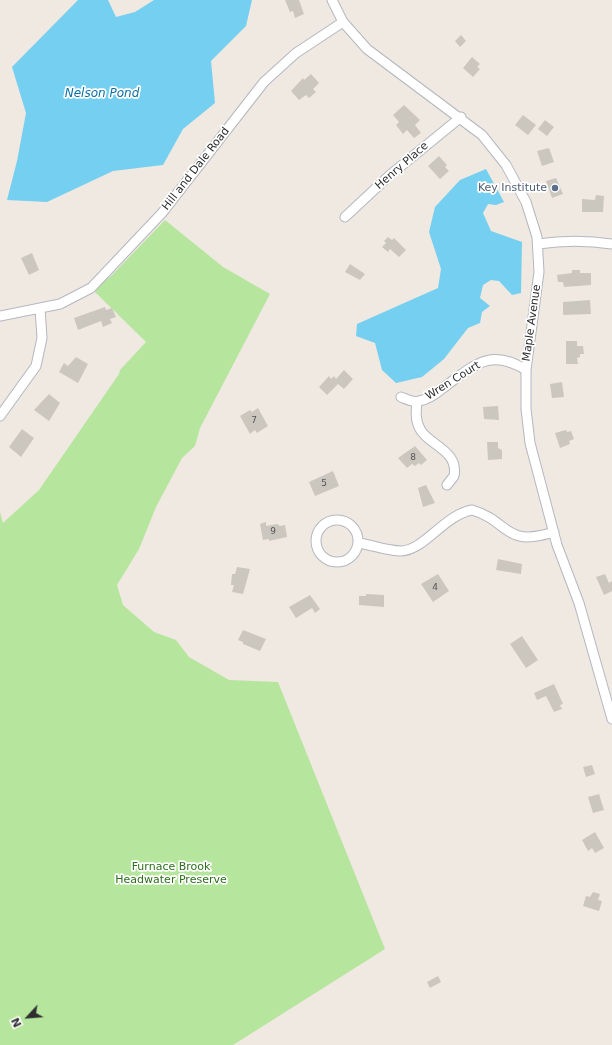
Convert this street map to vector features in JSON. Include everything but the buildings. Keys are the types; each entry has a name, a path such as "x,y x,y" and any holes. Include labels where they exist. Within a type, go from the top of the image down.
{"street":[{"name":"Maple Avenue","path":"332,0 343,22 380,60 461,117 482,135 517,184 526,202 538,244 539,272 526,370 526,409 530,443 554,532 579,603 612,719"},
{"name":"Hill and Dale Road","path":"0,316 60,304 90,288 162,213 264,82 296,53 343,22"},
{"name":"Henry Place","path":"345,217 390,174 461,117"},
{"path":"538,244 561,240 582,240 612,244"},
{"path":"0,416 36,366 42,338 42,308"},
{"name":"Wren Court","path":"401,397 417,402 437,393 459,376 489,359 508,361 526,370"},
{"path":"417,402 416,421 420,430 444,450 453,463 454,476 447,485"},
{"path":"358,542 393,550 409,549 456,515 472,510 487,516 511,534 529,537 554,532"},
{"path":"337,519 350,524 358,536 358,542 354,554 344,561 338,562 331,561 323,556 317,546 316,541 320,529 324,524 337,519"}],"green space":[{"name":"Furnace Brook Headwater Preserve","path":"165,220 223,267 270,294 200,428 195,446 182,458 156,507 139,549 117,585 123,605 154,632 176,640 189,657 229,680 278,682 385,949 233,1045 0,1045 0,512 3,523 39,490 119,374 120,370 146,342 93,290 111,276"}],"water":[{"name":"Nelson Pond","path":"78,0 108,0 116,17 135,12 154,0 252,0 246,26 211,61 215,103 183,129 163,165 113,171 47,202 7,200 17,161 26,113 12,67"},
{"path":"486,169 504,202 496,205 488,204 483,213 491,231 522,242 521,293 512,295 499,281 491,280 483,285 480,298 490,306 482,312 480,323 468,328 444,359 422,377 396,383 382,370 375,343 356,336 357,324 438,288 441,269 429,232 435,207 460,180"}],"place":[{"name":"Key Institute","path":"555,188"}]}
